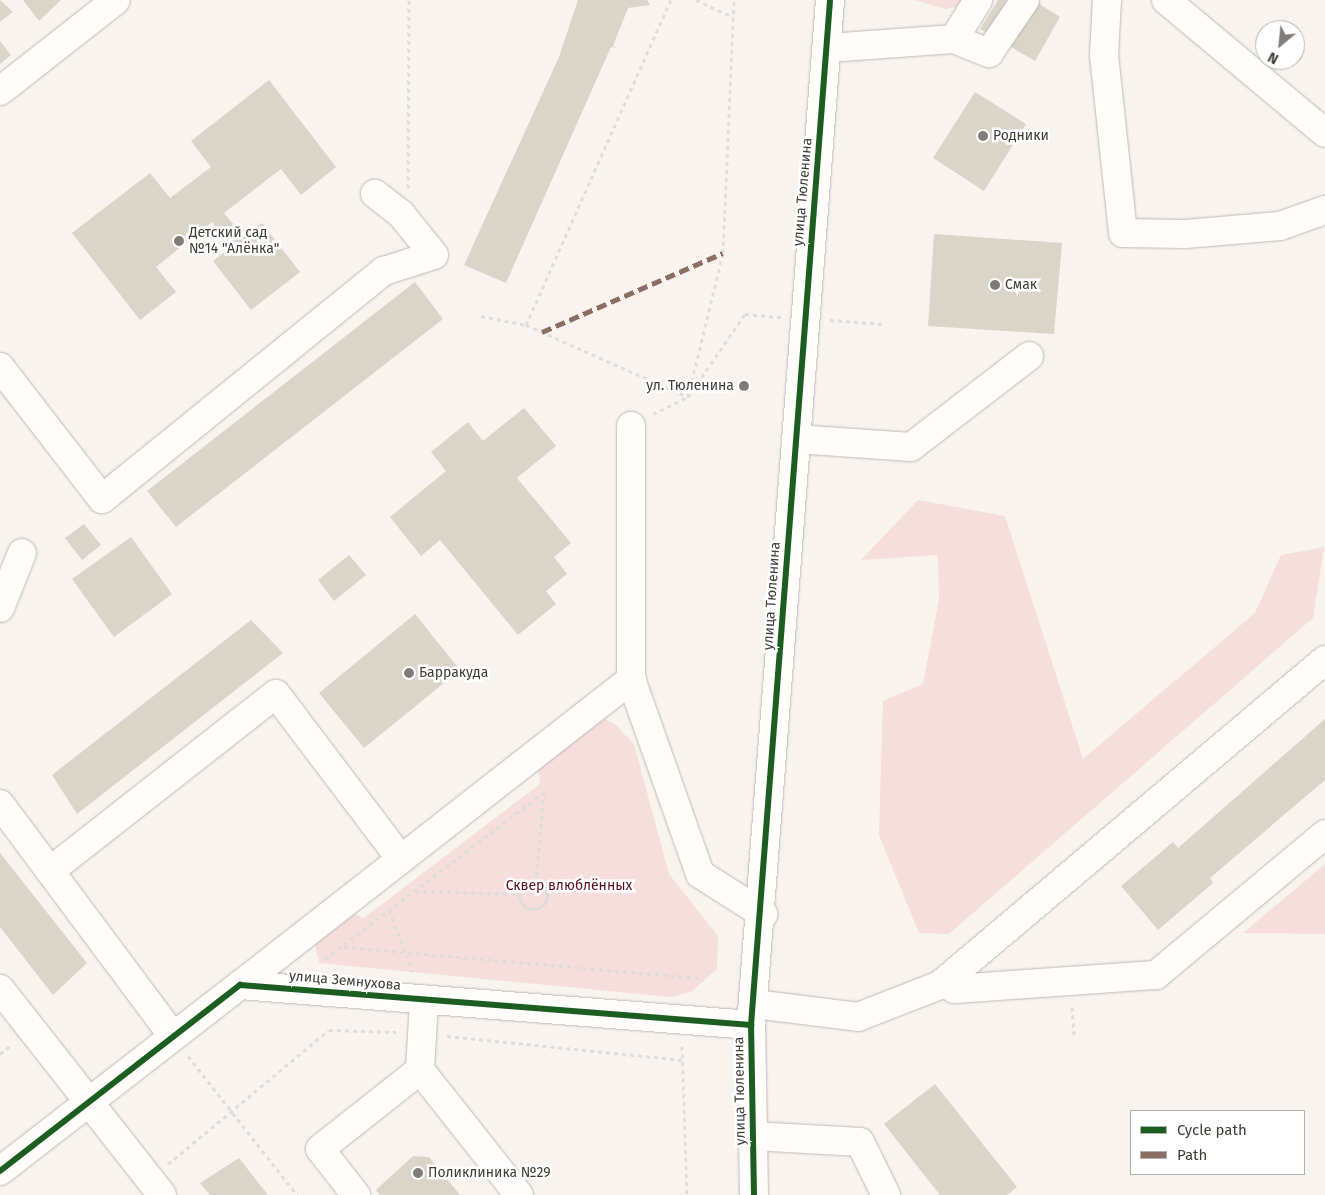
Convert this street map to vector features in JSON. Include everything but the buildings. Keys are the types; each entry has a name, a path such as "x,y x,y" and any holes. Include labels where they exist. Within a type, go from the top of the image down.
{"street":[{"path":"0,91 116,0"},
{"name":"улица Тюленина","path":"754,1195 752,1015 762,914 796,439 828,48 830,0"},
{"path":"954,39 978,0"},
{"path":"828,48 954,39 989,54 1025,0"},
{"path":"1107,0 1104,55 1123,233 1185,234 1280,226 1325,210"},
{"path":"1166,0 1325,133"},
{"path":"0,368 48,422 102,499 384,271 434,256 401,214 375,194"},
{"path":"796,439 911,447 1029,356"},
{"path":"631,426 631,679 700,874 762,914"},
{"path":"0,608 22,553"},
{"name":"улица Земнухова","path":"240,984 424,1001 681,1018 752,1015 858,1017 940,985 1325,660"},
{"path":"0,1171 631,679"},
{"path":"50,871 276,694 400,859"},
{"path":"0,804 172,1035"},
{"path":"954,989 1156,975 1325,834"},
{"path":"0,990 162,1195"},
{"path":"424,1001 420,1070 519,1195"},
{"path":"356,1195 320,1149 420,1070"},
{"path":"753,1136 860,1142 886,1195"}],"path":[{"path":"401,214 408,192 409,0"},
{"path":"526,325 671,0"},
{"path":"696,0 732,17"},
{"path":"688,396 723,253 734,0"},
{"path":"631,426 688,396 745,314"},
{"path":"481,316 526,325 688,396"},
{"path":"324,959 343,947 544,792 536,881 547,893 540,907 526,907 519,894"},
{"path":"519,894 526,882 536,881"},
{"path":"414,891 519,894"},
{"path":"389,910 424,1001"},
{"path":"343,947 699,978"},
{"path":"681,1018 687,1195"},
{"path":"172,1035 297,1195"}],"green space":[{"path":"914,0 964,0 962,6 946,9"},
{"path":"918,500 1005,516 1083,759 1255,613 1281,555 1324,547 1313,618 949,934 919,933 879,835 883,701 923,684 939,600 938,555 861,560"},
{"name":"Сквер влюблённых","path":"597,714 617,726 634,744 669,874 718,936 717,969 691,992 671,997 319,963 314,940 346,910 364,918 540,784 537,760"},
{"path":"1325,864 1325,934 1243,933"}],"marked path":[{"path":"542,332 723,253"}],"cycle path":[{"path":"754,1195 751,1025 830,0"},
{"path":"0,1171 240,985 751,1025"}],"place":[{"name":"Родники","path":"983,136"},
{"name":"Детский сад №14 \"Алёнка\"","path":"179,241"},
{"name":"Смак","path":"995,285"},
{"name":"ул. Тюленина","path":"744,386"},
{"name":"Барракуда","path":"409,673"},
{"name":"Поликлиника №29","path":"418,1173"}]}
